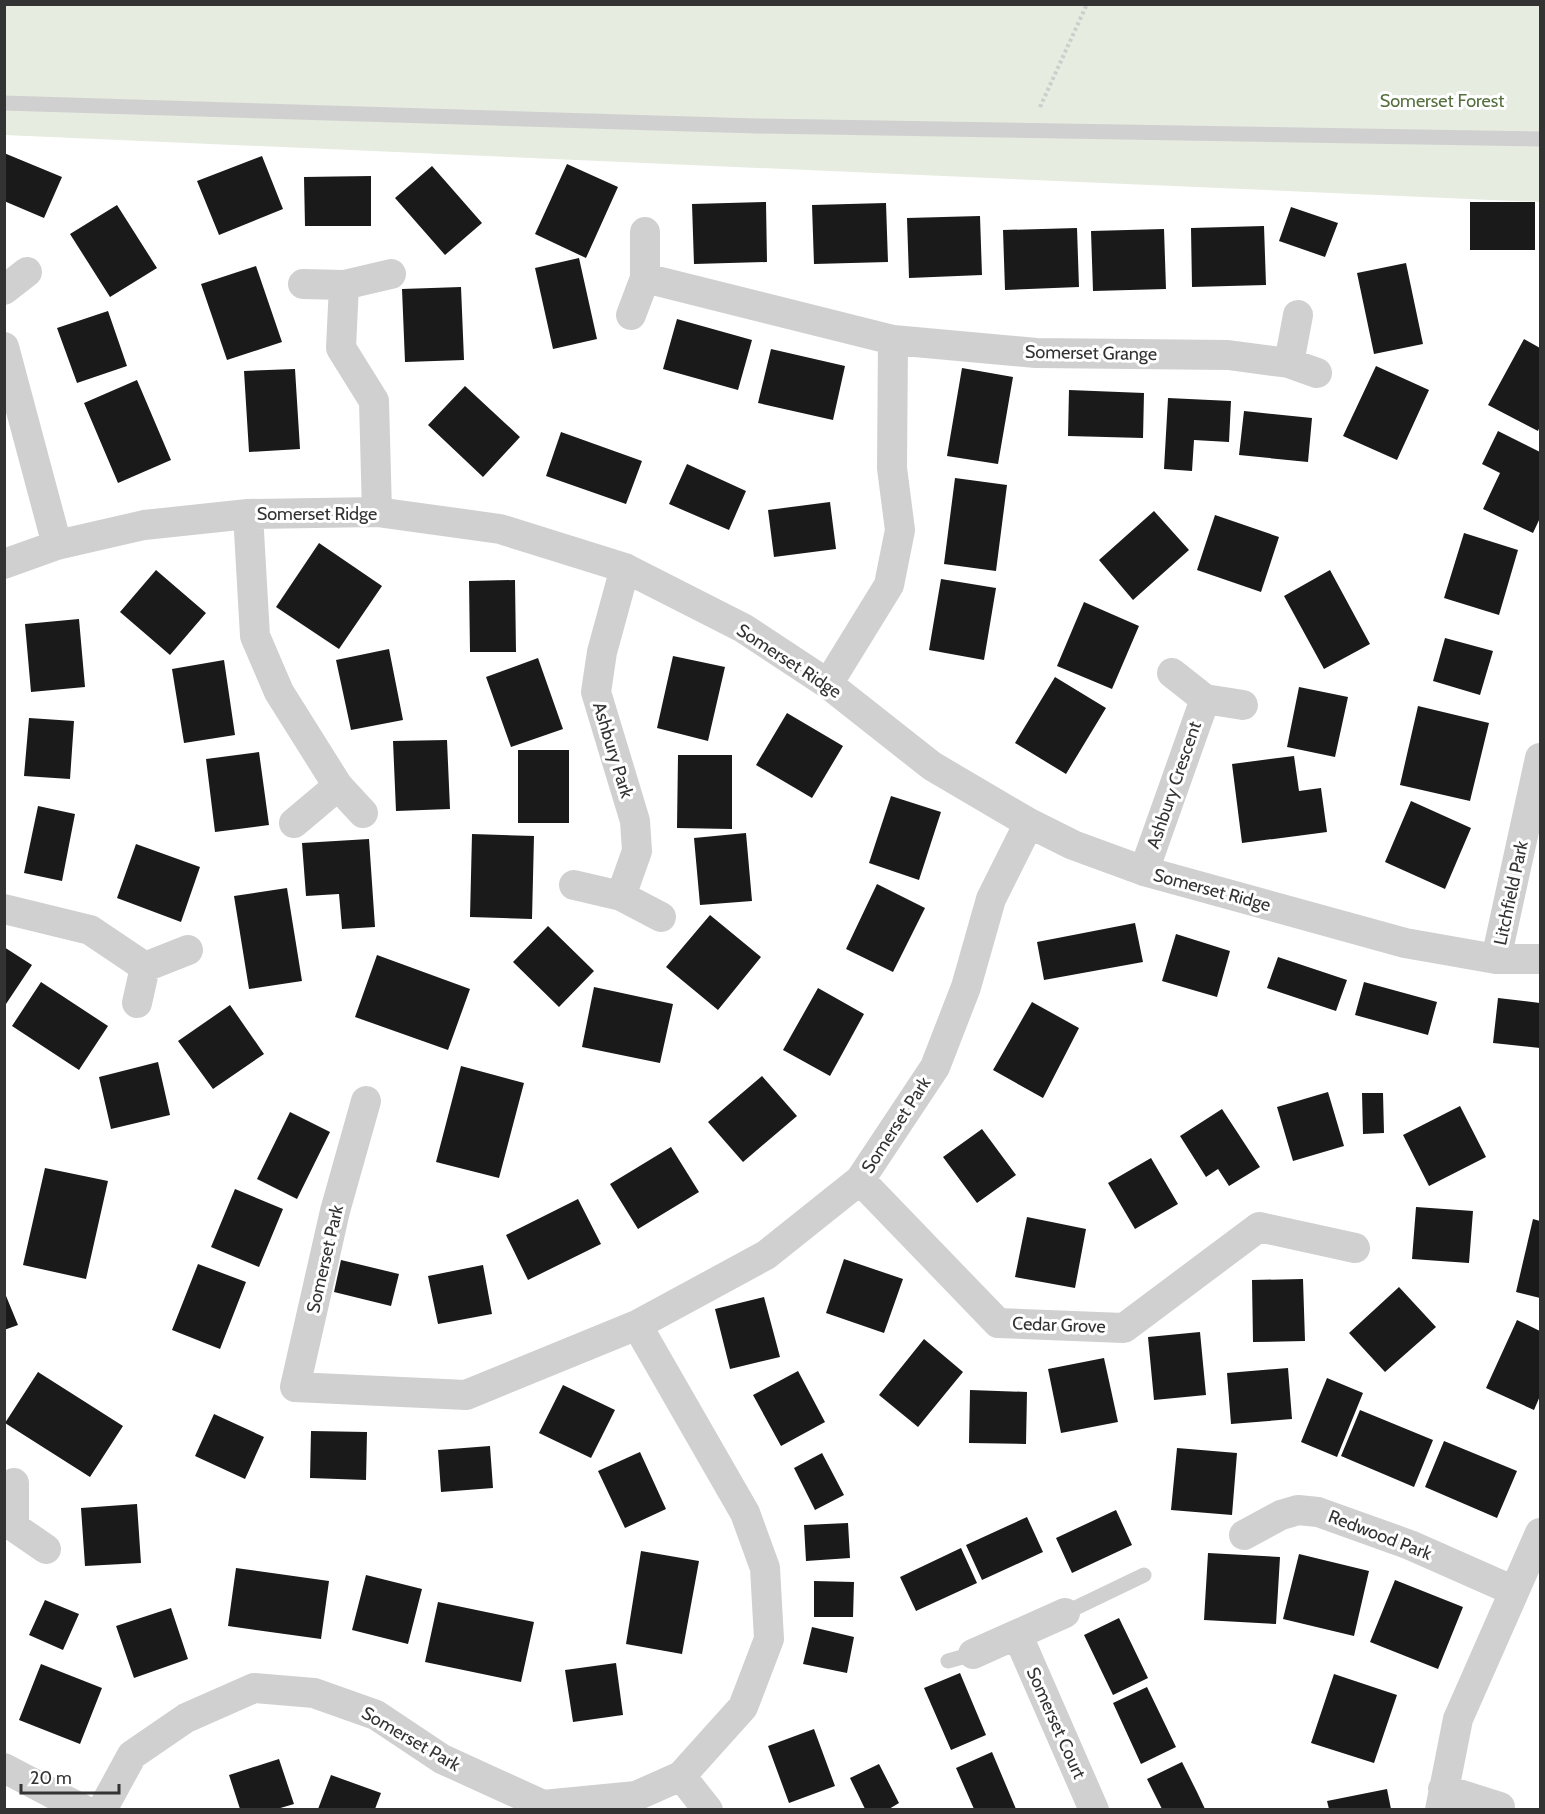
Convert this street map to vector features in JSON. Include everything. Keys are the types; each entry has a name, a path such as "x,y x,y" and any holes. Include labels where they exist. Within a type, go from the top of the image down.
{"street":[{"path":"631,315 645,278 645,232"},
{"path":"303,284 344,285 391,274"},
{"name":"Somerset Grange","path":"645,278 893,340 1036,353 1228,355 1303,368 1298,315"},
{"path":"344,285 341,348 374,401 377,512"},
{"path":"828,684 889,585 900,530 891,468 893,340"},
{"path":"4,347 57,545"},
{"name":"Somerset Ridge","path":"4,564 57,545 144,525 248,514 377,512 500,529 625,568 743,628 828,684 932,766 1029,824 1073,846 1144,871 1405,943 1497,959 1540,959"},
{"path":"248,514 255,636 279,692 338,786 363,813"},
{"name":"Ashbury Park","path":"621,896 637,850 635,821 596,692 602,652 625,568"},
{"name":"Ashbury Crescent","path":"1172,673 1205,699 1243,705"},
{"name":"Ashbury Crescent","path":"1144,871 1205,699"},
{"name":"Litchfield Park","path":"1497,959 1540,758"},
{"path":"294,823 338,786"},
{"name":"Somerset Park","path":"366,1101 335,1211 296,1387 466,1395 637,1325 766,1255 860,1180 935,1067 966,987 991,899 1029,824"},
{"path":"574,885 621,896 661,917"},
{"path":"4,909 90,930 145,967"},
{"path":"145,967 188,950"},
{"path":"137,1003 145,967"},
{"name":"Cedar Grove","path":"860,1180 999,1323 1124,1328 1259,1227 1355,1248"},
{"name":"Somerset Park","path":"102,1809 132,1755 186,1718 254,1688 314,1693 376,1715 442,1759 543,1805 636,1796 681,1776 743,1707 769,1639 765,1568 745,1513 637,1325"},
{"path":"14,1483 9,1529 46,1549"},
{"name":"Redwood Park","path":"1244,1535 1281,1515 1298,1510 1318,1512 1410,1545 1514,1591"},
{"path":"1500,1807 1442,1799 1458,1719 1540,1533"},
{"path":"961,1658 1018,1636 1065,1613"},
{"name":"Somerset Court","path":"1018,1636 1094,1809"},
{"path":"4,1768 84,1809"},
{"path":"681,1776 708,1809"}],"lane":[{"path":"4,104 756,126 1540,139"},
{"path":"1065,1613 1144,1575"}],"path":[{"path":"1029,131 1087,4"}],"green space":[{"name":"Somerset Forest","path":"5,5 1540,5 1540,202 5,135"}],"building":[{"path":"4,153 62,177 44,218 4,201"},
{"path":"262,156 283,209 219,235 197,181"},
{"path":"567,164 618,187 586,258 535,234"},
{"path":"432,166 482,223 445,255 395,198"},
{"path":"371,176 371,226 305,226 304,177"},
{"path":"766,202 767,262 694,264 692,204"},
{"path":"1470,202 1535,202 1535,250 1470,250"},
{"path":"886,203 888,262 814,264 812,205"},
{"path":"117,205 157,268 110,297 70,234"},
{"path":"1291,207 1338,223 1325,257 1279,241"},
{"path":"980,216 982,275 909,278 907,218"},
{"path":"1264,226 1266,285 1192,287 1191,228"},
{"path":"1077,228 1079,287 1005,290 1003,230"},
{"path":"1164,229 1166,289 1093,291 1091,231"},
{"path":"579,258 597,339 553,349 535,268"},
{"path":"1406,263 1423,344 1374,354 1357,273"},
{"path":"256,266 282,342 227,360 201,284"},
{"path":"461,287 464,360 405,362 402,289"},
{"path":"108,311 127,366 77,383 57,328"},
{"path":"677,319 752,340 738,390 663,369"},
{"path":"1524,339 1540,348 1540,426 1538,431 1488,405"},
{"path":"771,349 845,366 833,420 758,403"},
{"path":"1376,366 1429,390 1397,460 1343,436"},
{"path":"962,368 1013,377 998,464 947,456"},
{"path":"295,369 300,449 249,452 244,371"},
{"path":"137,380 171,460 118,483 84,403"},
{"path":"465,386 520,437 483,477 428,425"},
{"path":"1069,390 1144,393 1143,438 1068,436"},
{"path":"1168,398 1231,401 1229,442 1194,440 1192,471 1164,469"},
{"path":"1244,411 1312,418 1308,462 1239,455"},
{"path":"1498,431 1540,452 1540,518 1533,533 1483,509 1500,473 1482,464"},
{"path":"561,432 642,461 626,504 546,476"},
{"path":"687,464 746,491 729,530 669,504"},
{"path":"955,478 1007,485 996,571 944,564"},
{"path":"830,502 836,549 774,557 768,510"},
{"path":"1154,511 1189,550 1133,600 1099,560"},
{"path":"1215,515 1279,537 1261,592 1197,570"},
{"path":"1464,533 1518,550 1499,615 1444,598"},
{"path":"319,543 382,586 339,649 276,607"},
{"path":"156,570 206,613 170,655 120,612"},
{"path":"1330,570 1370,644 1324,669 1284,596"},
{"path":"941,579 996,588 984,660 929,650"},
{"path":"515,580 516,652 470,652 469,581"},
{"path":"1084,602 1139,626 1112,689 1057,666"},
{"path":"79,619 85,687 31,692 25,624"},
{"path":"1445,638 1493,651 1480,695 1433,681"},
{"path":"389,649 403,720 351,730 336,660"},
{"path":"673,656 725,667 708,741 657,728"},
{"path":"538,658 563,729 511,747 486,677"},
{"path":"224,660 235,735 184,743 172,669"},
{"path":"1055,677 1106,708 1066,774 1015,743"},
{"path":"1299,687 1348,697 1335,757 1287,747"},
{"path":"1418,706 1489,723 1470,801 1400,785"},
{"path":"787,713 843,746 812,798 756,765"},
{"path":"29,718 74,721 70,779 24,776"},
{"path":"447,740 450,809 396,811 393,741"},
{"path":"518,750 569,750 569,823 518,823"},
{"path":"259,752 269,825 215,832 206,759"},
{"path":"678,755 732,755 732,829 677,828"},
{"path":"1294,756 1299,791 1321,788 1327,832 1242,843 1232,764"},
{"path":"891,796 941,812 919,880 869,863"},
{"path":"1411,801 1471,828 1445,889 1385,862"},
{"path":"38,806 75,814 62,881 24,873"},
{"path":"746,833 752,901 700,905 694,838"},
{"path":"472,834 534,836 532,919 470,917"},
{"path":"369,839 375,927 342,929 339,894 306,896 302,843"},
{"path":"136,844 200,867 181,922 117,898"},
{"path":"877,884 925,908 893,972 846,949"},
{"path":"287,888 302,981 249,989 234,896"},
{"path":"710,915 761,957 718,1010 666,967"},
{"path":"1135,923 1143,962 1044,980 1037,942"},
{"path":"548,926 594,971 559,1007 513,962"},
{"path":"1176,934 1230,951 1217,997 1162,981"},
{"path":"4,947 32,965 4,1007"},
{"path":"377,955 470,989 448,1050 355,1017"},
{"path":"1278,957 1347,980 1336,1011 1267,988"},
{"path":"41,982 108,1026 79,1070 12,1026"},
{"path":"1364,982 1437,1002 1428,1035 1355,1015"},
{"path":"594,987 673,1004 660,1063 582,1047"},
{"path":"818,988 864,1014 830,1076 783,1050"},
{"path":"1498,998 1540,1003 1540,1048 1493,1043"},
{"path":"1032,1002 1079,1028 1043,1098 993,1070"},
{"path":"230,1005 264,1054 213,1089 178,1041"},
{"path":"158,1062 170,1115 111,1129 99,1077"},
{"path":"461,1066 524,1083 499,1178 436,1162"},
{"path":"762,1076 797,1116 743,1162 708,1122"},
{"path":"1328,1092 1344,1146 1293,1161 1277,1107"},
{"path":"1362,1093 1383,1093 1384,1133 1363,1134"},
{"path":"1460,1106 1486,1157 1429,1186 1403,1135"},
{"path":"1222,1109 1260,1167 1229,1186 1218,1169 1206,1177 1180,1136"},
{"path":"290,1112 330,1132 297,1199 257,1179"},
{"path":"982,1129 1016,1175 977,1203 943,1157"},
{"path":"671,1147 699,1192 638,1229 610,1184"},
{"path":"1151,1158 1178,1204 1135,1229 1108,1183"},
{"path":"45,1168 108,1181 86,1279 23,1265"},
{"path":"235,1189 283,1209 259,1267 211,1247"},
{"path":"578,1199 601,1244 528,1280 506,1235"},
{"path":"1416,1207 1473,1211 1469,1263 1412,1259"},
{"path":"1027,1217 1086,1229 1075,1288 1015,1277"},
{"path":"1533,1219 1540,1221 1540,1298 1516,1292"},
{"path":"844,1259 903,1279 884,1333 826,1313"},
{"path":"341,1260 399,1274 391,1306 334,1292"},
{"path":"198,1264 246,1282 220,1349 172,1330"},
{"path":"483,1265 492,1314 438,1324 428,1276"},
{"path":"1303,1279 1305,1341 1253,1342 1252,1280"},
{"path":"1399,1287 1436,1327 1385,1372 1349,1333"},
{"path":"4,1291 18,1325 4,1330"},
{"path":"764,1297 780,1357 730,1369 715,1309"},
{"path":"1517,1320 1540,1331 1540,1396 1534,1410 1486,1388"},
{"path":"1200,1332 1206,1395 1154,1400 1148,1337"},
{"path":"924,1339 963,1372 918,1427 879,1395"},
{"path":"1104,1358 1118,1422 1061,1433 1048,1369"},
{"path":"1288,1368 1292,1419 1231,1424 1227,1373"},
{"path":"798,1371 825,1422 781,1446 753,1395"},
{"path":"38,1372 123,1426 90,1477 5,1423"},
{"path":"1327,1378 1363,1393 1337,1457 1301,1442"},
{"path":"563,1385 615,1410 591,1458 539,1433"},
{"path":"970,1390 1027,1392 1026,1444 969,1443"},
{"path":"1360,1410 1433,1440 1414,1487 1341,1456"},
{"path":"214,1414 264,1437 245,1479 195,1456"},
{"path":"311,1431 367,1432 366,1480 310,1478"},
{"path":"1444,1441 1517,1471 1497,1518 1425,1487"},
{"path":"490,1446 493,1488 441,1492 438,1450"},
{"path":"1177,1448 1237,1453 1232,1515 1171,1510"},
{"path":"640,1452 666,1509 625,1528 598,1471"},
{"path":"822,1453 844,1495 815,1510 794,1468"},
{"path":"137,1504 141,1563 85,1566 81,1508"},
{"path":"1116,1510 1132,1545 1072,1573 1056,1538"},
{"path":"1027,1517 1043,1552 982,1580 966,1545"},
{"path":"848,1523 850,1558 806,1561 804,1525"},
{"path":"961,1548 977,1583 916,1611 900,1577"},
{"path":"641,1551 699,1561 682,1654 626,1644"},
{"path":"1208,1553 1280,1557 1276,1624 1204,1620"},
{"path":"1299,1554 1369,1571 1354,1636 1283,1619"},
{"path":"236,1568 329,1581 321,1639 228,1626"},
{"path":"366,1575 422,1589 408,1644 352,1630"},
{"path":"1395,1580 1463,1607 1438,1669 1370,1642"},
{"path":"814,1581 854,1582 853,1617 814,1617"},
{"path":"45,1600 79,1614 63,1650 29,1635"},
{"path":"438,1602 534,1622 521,1682 425,1662"},
{"path":"171,1608 188,1659 134,1678 116,1626"},
{"path":"1119,1618 1148,1678 1113,1695 1084,1635"},
{"path":"812,1627 854,1637 847,1673 803,1664"},
{"path":"616,1663 623,1715 573,1722 565,1670"},
{"path":"41,1664 102,1688 80,1744 19,1720"},
{"path":"960,1673 986,1735 951,1750 924,1688"},
{"path":"1334,1674 1397,1695 1374,1763 1311,1743"},
{"path":"1147,1687 1176,1747 1141,1764 1113,1703"},
{"path":"814,1729 835,1786 789,1803 768,1746"},
{"path":"992,1752 1016,1809 974,1809 956,1768"},
{"path":"279,1759 294,1804 277,1809 240,1809 229,1775"},
{"path":"1182,1762 1205,1809 1162,1809 1147,1779"},
{"path":"879,1764 899,1803 889,1809 865,1809 850,1778"},
{"path":"331,1775 381,1793 375,1809 318,1809"},
{"path":"1387,1789 1391,1809 1329,1809 1327,1801"}]}
